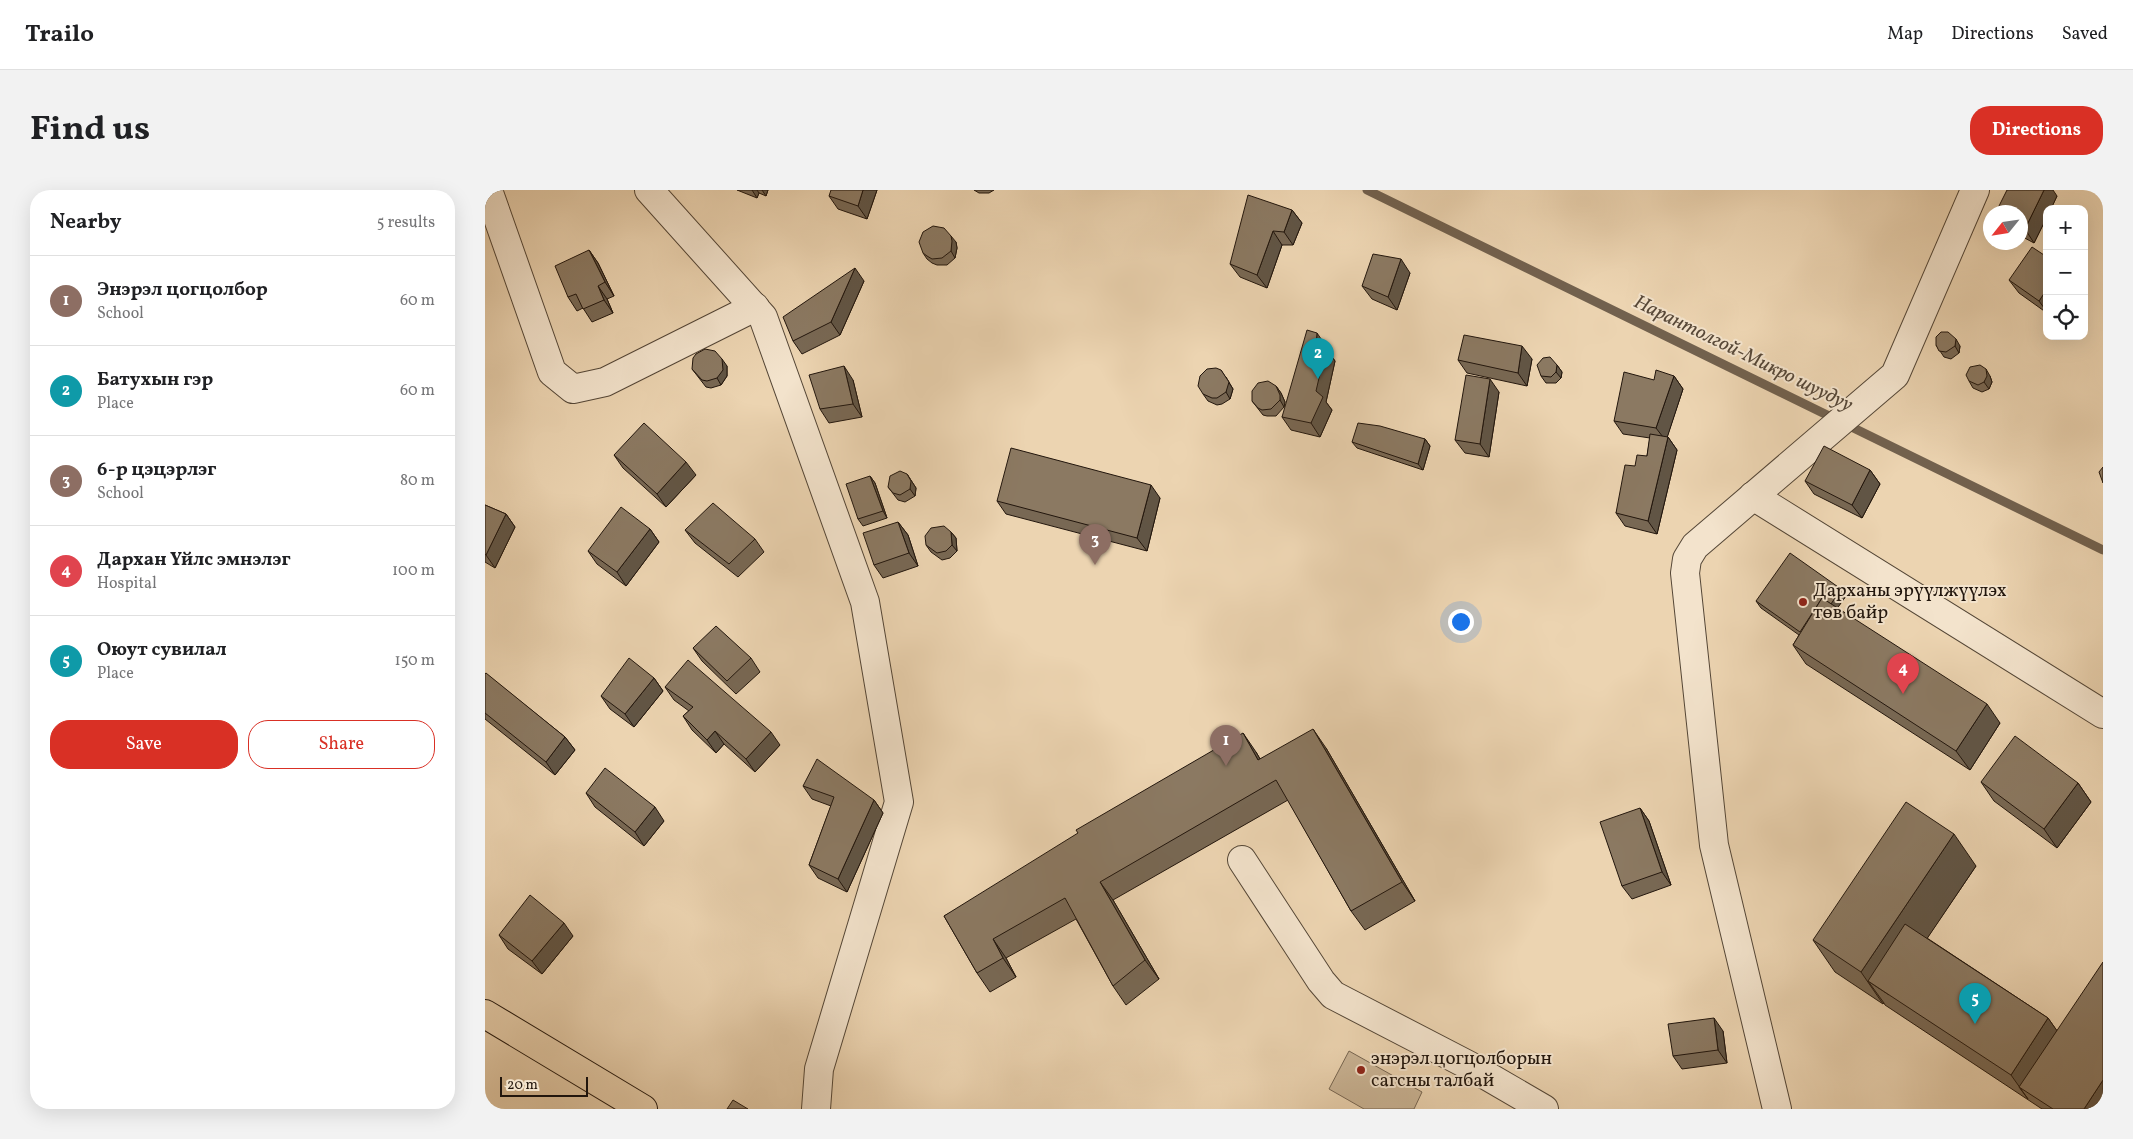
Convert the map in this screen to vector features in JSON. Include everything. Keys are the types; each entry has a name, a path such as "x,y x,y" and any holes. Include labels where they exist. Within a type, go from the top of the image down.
{"main road":[{"path":"485,1014 643,1109"}],"street":[{"path":"488,190 552,372 573,389 605,382 755,307"},
{"path":"649,190 763,317 865,602 899,802 819,1069 816,1109"},
{"path":"1777,1109 1715,845 1685,574 1687,559 1695,546 1895,375 1975,190"},
{"path":"1753,496 2103,714"},
{"path":"1242,860 1321,981 1333,995 1470,1066 1544,1109"}],"shaded area":[{"name":"энэрэл цогцолборын сагсны талбай","path":"1349,1051 1422,1092 1414,1109 1364,1109 1329,1089"}],"building":[{"path":"831,190 863,190 858,206 829,196"},
{"path":"2007,190 2044,190 2028,223 2028,205 2000,205"},
{"path":"1248,195 1292,210 1284,232 1273,231 1257,275 1230,264"},
{"path":"933,226 944,228 951,236 951,251 942,258 932,259 927,256 923,253 919,242 923,232"},
{"path":"2032,247 2043,254 2043,295 2039,301 2009,280"},
{"path":"589,250 605,282 598,286 604,300 583,309 576,294 568,297 555,266"},
{"path":"1373,254 1401,259 1388,297 1362,286"},
{"path":"855,268 831,322 793,341 783,317"},
{"path":"1307,330 1317,333 1316,345 1326,348 1316,391 1323,397 1311,423 1282,417"},
{"path":"1941,332 1948,332 1956,339 1955,346 1946,352 1939,351 1936,345 1936,337"},
{"path":"1464,335 1522,346 1518,373 1458,360"},
{"path":"705,349 715,351 722,359 723,370 717,378 707,381 702,380 692,369 693,358"},
{"path":"1550,357 1557,365 1556,372 1551,377 1541,376 1537,365 1543,358"},
{"path":"1980,365 1986,369 1987,376 1984,382 1978,385 1969,381 1966,375 1970,367"},
{"path":"844,366 853,404 820,409 809,375"},
{"path":"1216,368 1221,370 1229,382 1226,392 1217,398 1212,398 1203,394 1198,386 1200,376 1207,369"},
{"path":"1656,370 1674,376 1656,428 1614,421 1624,372 1654,380"},
{"path":"1466,375 1490,379 1480,444 1455,440"},
{"path":"1268,381 1276,386 1280,400 1271,409 1262,410 1252,401 1252,391 1258,383"},
{"path":"644,423 686,462 657,494 614,455"},
{"path":"1358,423 1380,426 1425,439 1418,464 1352,442"},
{"path":"1650,434 1668,437 1648,521 1616,513 1625,465 1635,466 1637,455 1647,456"},
{"path":"1824,446 1870,470 1852,505 1805,481"},
{"path":"1011,448 1151,485 1137,538 997,501"},
{"path":"2103,467 2103,483 2099,472"},
{"path":"900,471 907,474 911,481 910,489 900,495 893,493 888,487 890,476"},
{"path":"870,476 883,511 858,519 846,484"},
{"path":"713,503 755,539 729,564 685,530"},
{"path":"485,505 506,514 486,555 485,554"},
{"path":"621,507 650,529 617,572 588,551"},
{"path":"898,522 909,553 874,565 863,533"},
{"path":"944,526 951,532 952,545 946,551 937,553 926,545 925,536 931,528"},
{"name":"Дарханы эрүүлжүүлэх төв байр","path":"1790,553 1841,589 1831,604 1822,598 1800,632 1756,601"},
{"path":"1822,598 1987,704 1956,751 1793,645"},
{"path":"716,626 751,658 727,681 693,648"},
{"path":"629,658 654,678 625,714 601,696"},
{"path":"688,660 771,732 746,759 715,731 707,740 683,716 693,707 665,687"},
{"path":"486,673 565,737 546,762 485,713"},
{"path":"1313,729 1402,882 1351,911 1276,780 1100,882 1145,960 1113,986 1065,898 993,939 1003,958 977,973 944,916 1078,833 1076,830 1243,733 1258,760"},
{"path":"2015,736 2078,783 2044,829 1981,782"},
{"path":"817,759 874,800 838,879 809,865 834,797 803,786"},
{"path":"605,768 655,807 635,832 586,793"},
{"path":"1906,802 1954,834 1861,972 1813,940"},
{"path":"1640,808 1662,872 1622,886 1600,822"},
{"path":"530,895 564,923 532,961 499,935"},
{"path":"1905,924 2048,1018 2011,1075 1868,981"},
{"path":"2103,962 2103,1080 2084,1109 2053,1109 2019,1087"},
{"path":"1714,1018 1718,1050 1673,1056 1668,1024"},
{"path":"733,1100 748,1109 727,1109"}],"waterway":[{"name":"Нарантолгой-Микро шуудуу","path":"1367,190 2103,550"}],"place":[{"name":"Батухын гэр","path":"1318,379"},
{"name":"6-р цэцэрлэг","path":"1095,565"},
{"name":"Дарханы эрүүлжүүлэх төв байр","path":"1803,602"},
{"name":"Дархан Үйлс эмнэлэг","path":"1903,694"},
{"name":"Энэрэл цогцолбор","path":"1226,766"},
{"name":"Оюут сувилал","path":"1975,1024"},
{"name":"энэрэл цогцолборын сагсны талбай","path":"1361,1070"}]}
